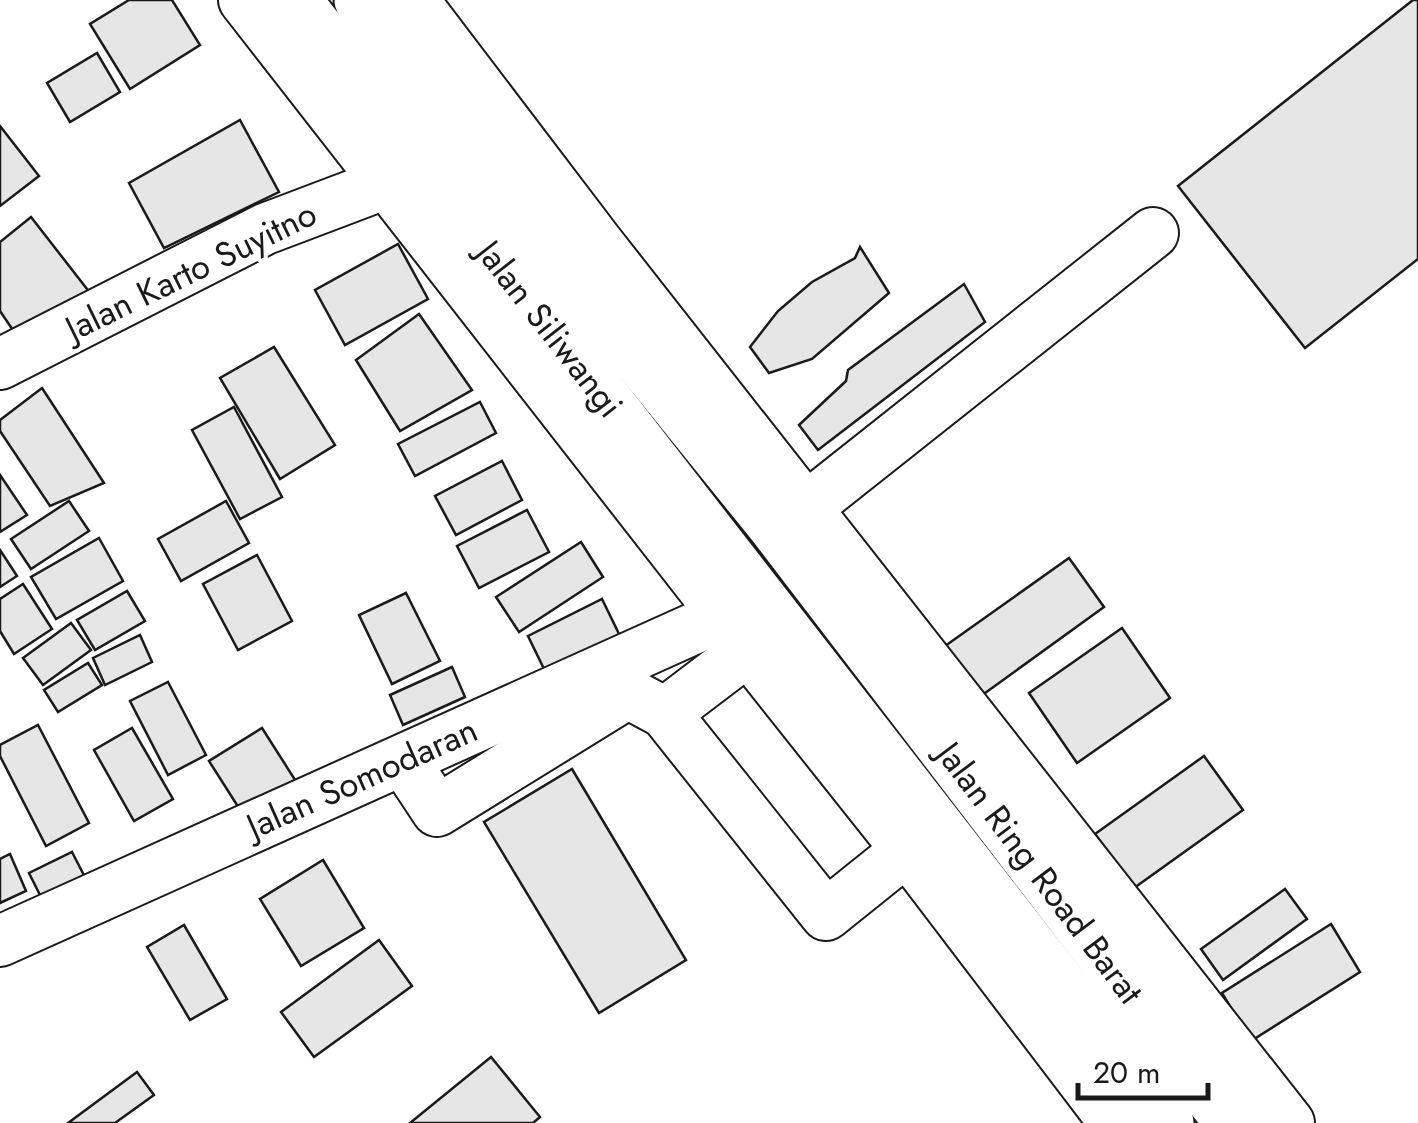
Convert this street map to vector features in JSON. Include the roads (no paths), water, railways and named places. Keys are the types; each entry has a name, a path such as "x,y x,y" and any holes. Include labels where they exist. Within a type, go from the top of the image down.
{"highway":[{"name":"Jalan Siliwangi","path":"293,0 550,363 807,658"},
{"name":"Jalan Siliwangi","path":"362,0 561,260 776,526 848,622"},
{"path":"807,658 848,622"},
{"name":"Jalan Ring Road Barat","path":"848,622 1138,966 1233,1123"},
{"name":"Jalan Ring Road Barat","path":"807,658 1166,1123"}],"street":[{"path":"244,0 382,181 550,363 736,632 1115,1123"},
{"path":"413,0 598,242 808,506 1138,966 1289,1123"},
{"name":"Jalan Karto Suyitno","path":"0,364 265,229 368,190 382,181"},
{"path":"808,506 1153,233"},
{"path":"664,713 736,632"},
{"name":"Jalan Somodaran","path":"0,941 404,761 736,632"},
{"path":"404,761 436,811 628,693 664,713 826,914 907,850"}]}
